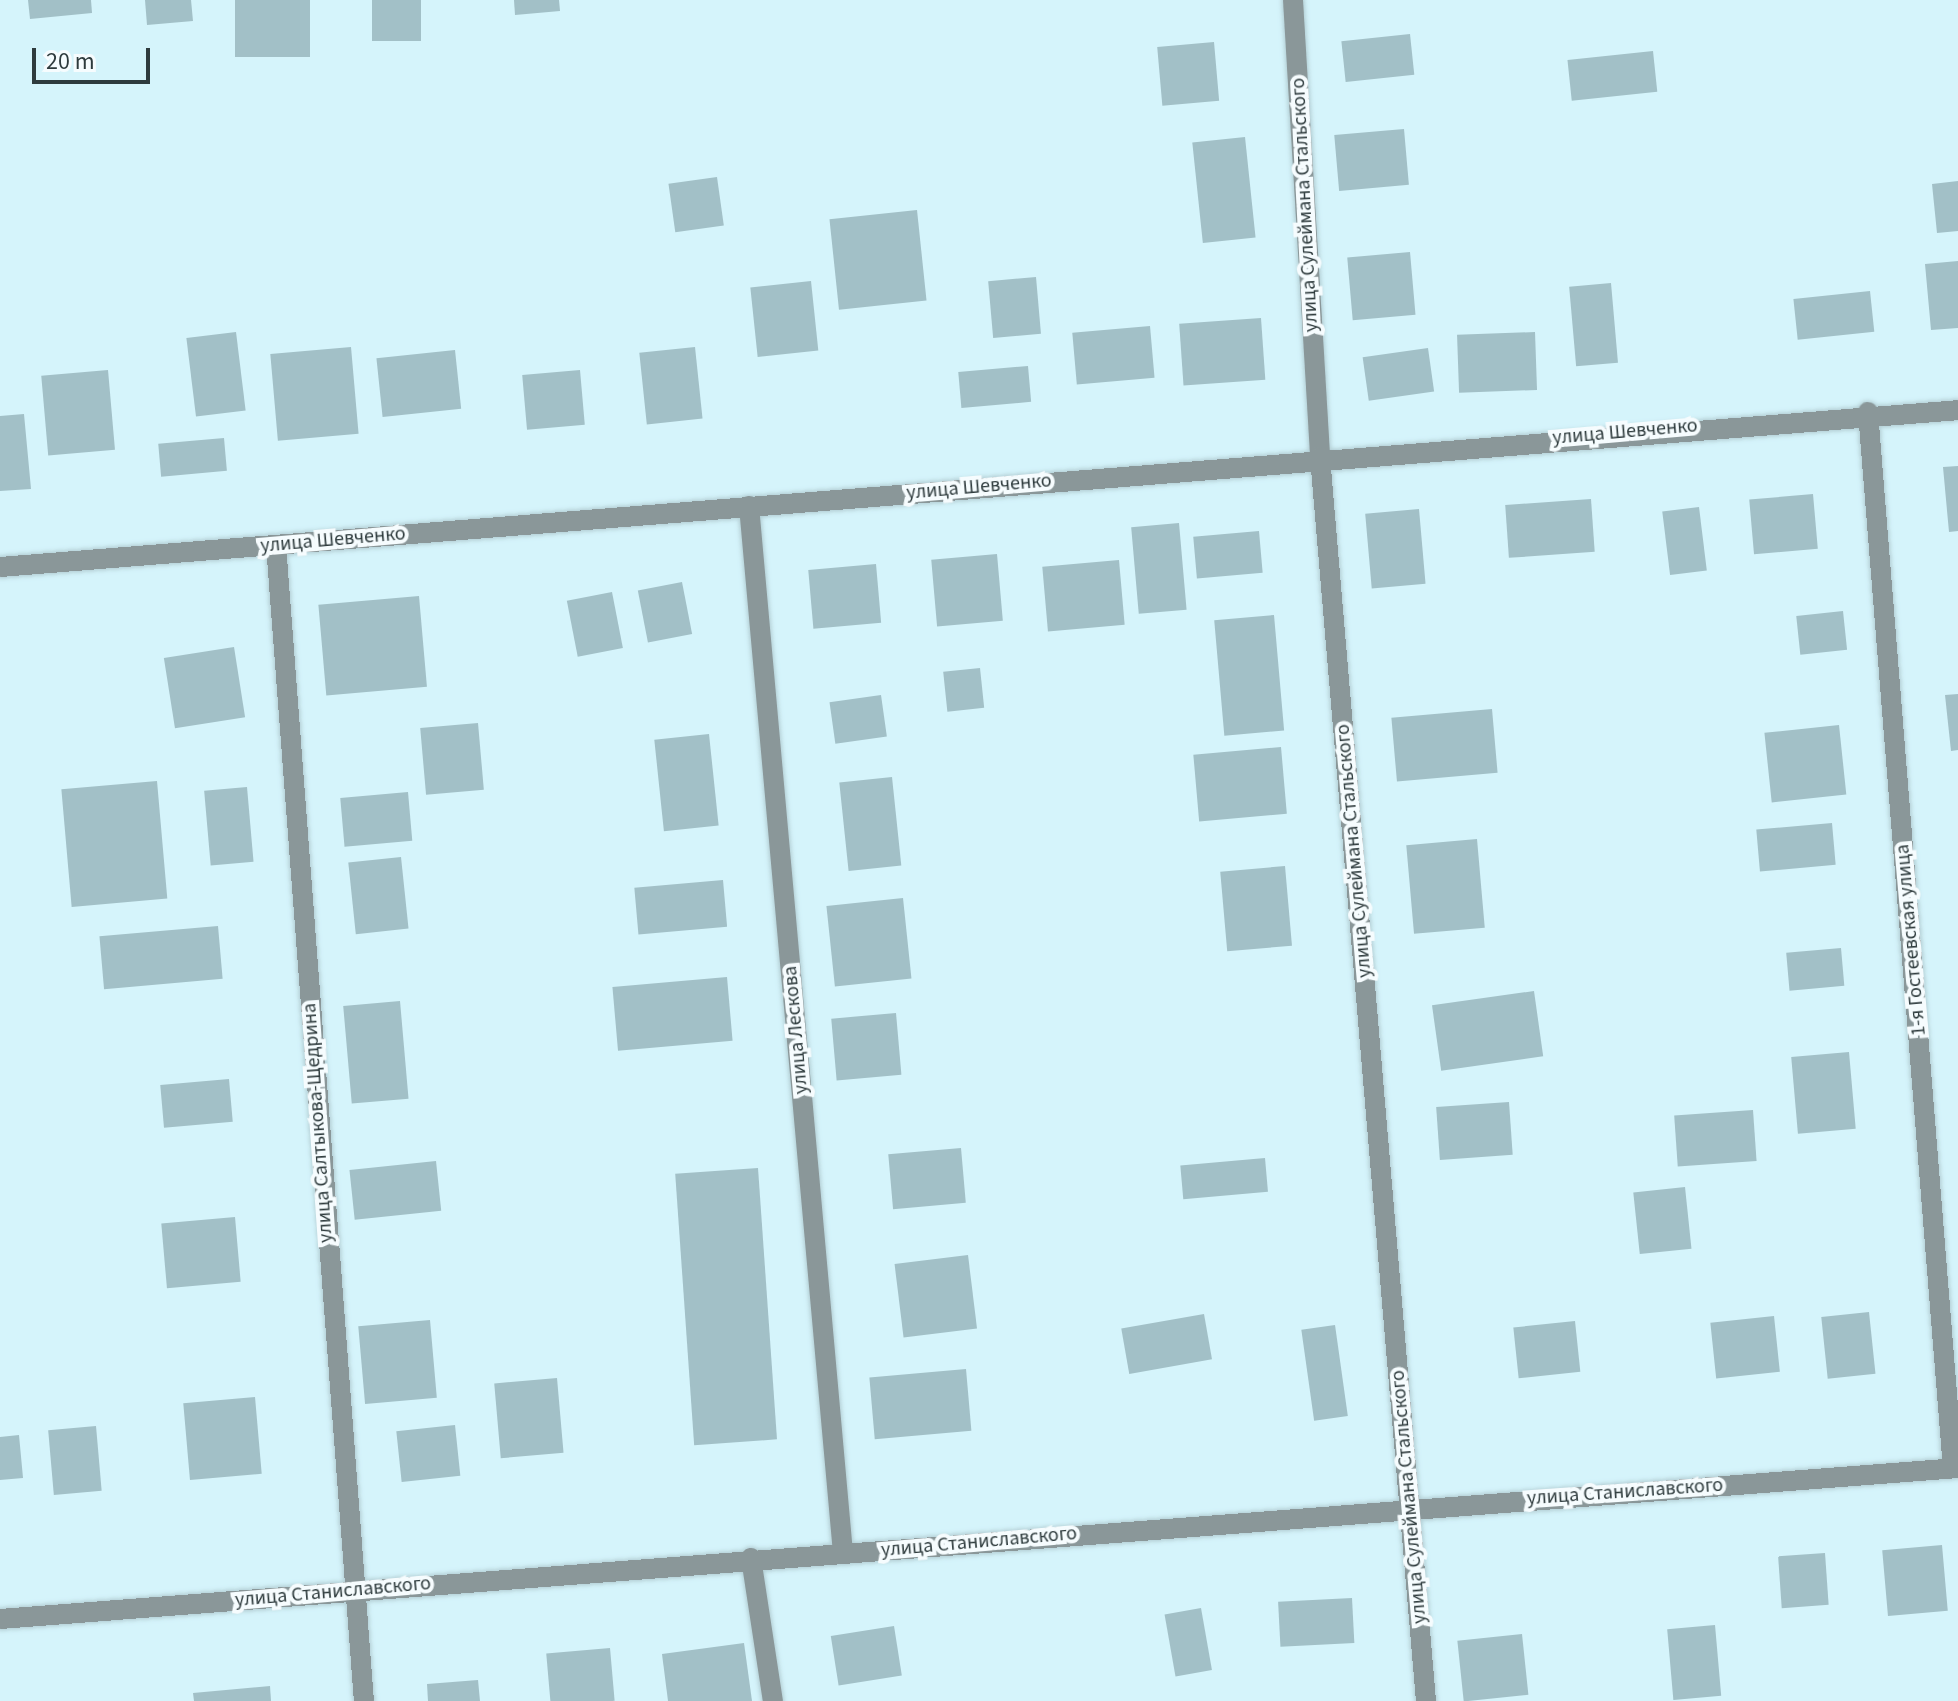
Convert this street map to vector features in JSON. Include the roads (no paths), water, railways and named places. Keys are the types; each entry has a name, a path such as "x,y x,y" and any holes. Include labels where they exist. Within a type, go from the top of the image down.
{"street":[{"name":"улица Сулеймана Стальского","path":"1293,0 1320,457 1426,1701"},
{"name":"улица Шевченко","path":"0,567 1868,412 1958,410"},
{"name":"1-я Гостеевская улица","path":"1868,412 1956,1468"},
{"name":"улица Лескова","path":"749,506 843,1553"},
{"name":"улица Салтыкова-Щедрина","path":"276,545 353,1590 364,1701"},
{"name":"улица Станиславского","path":"0,1619 1410,1507 1956,1468"},
{"path":"751,1558 773,1701"}]}
